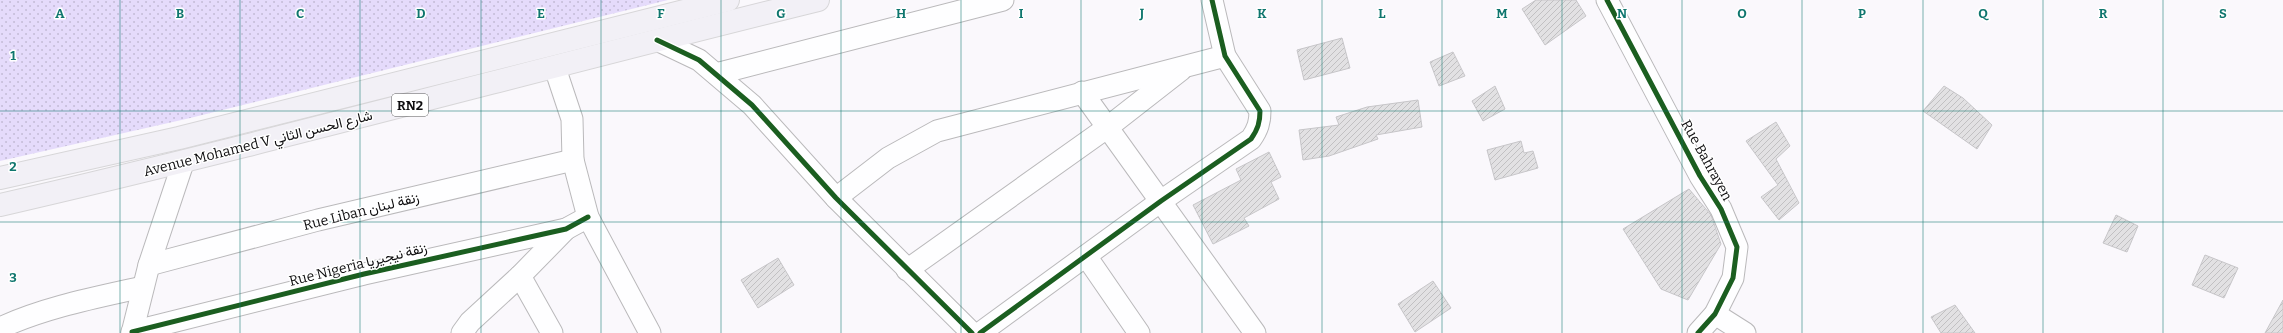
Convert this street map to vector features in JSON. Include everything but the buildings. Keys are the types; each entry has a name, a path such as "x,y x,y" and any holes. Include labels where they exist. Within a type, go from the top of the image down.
{"highway":[{"name":"Avenue Mohamed V شارع الحسن الثاني","path":"0,178 179,138 728,0"},
{"name":"Avenue Mohamed V شارع الحسن الثاني","path":"0,205 183,163 555,68 657,40 818,0"}],"street":[{"path":"716,74 1003,0"},
{"path":"980,333 1160,201 1251,138 1257,130 1260,120 1260,110 1225,56 1212,0"},
{"name":"Rue Bahrayen","path":"1607,0 1700,176 1721,209 1737,247 1733,278 1715,314 1698,333"},
{"path":"657,40 699,60 752,105 836,198 972,333"},
{"path":"836,198 888,158 937,131 1189,64 1225,56"},
{"path":"907,270 1108,127 1189,64"},
{"path":"555,68 572,119 573,160 588,217 649,333"},
{"path":"1082,92 1255,333"},
{"name":"Rue Liban زنقة لبنان","path":"149,265 318,220 573,160"},
{"path":"132,333 149,265 183,163"},
{"name":"Rue Nigeria زنقة نيجيريا","path":"132,333 364,274 566,229 588,217"},
{"path":"462,333 470,322 520,276 566,229"},
{"path":"1086,256 1139,333"},
{"path":"520,276 552,333"},
{"path":"0,328 29,315 58,305 143,287"},
{"path":"1715,314 1745,333"}],"shaded area":[{"path":"0,0 668,0 186,119 0,161"}],"cycle path":[{"path":"980,333 1161,201 1251,139 1260,119 1260,111 1225,56 1212,0"},
{"path":"1607,0 1700,176 1721,209 1737,247 1733,278 1715,314 1698,333"},
{"path":"657,40 699,60 752,105 836,198 972,333"},
{"path":"132,332 364,274 566,229 588,217"}]}
